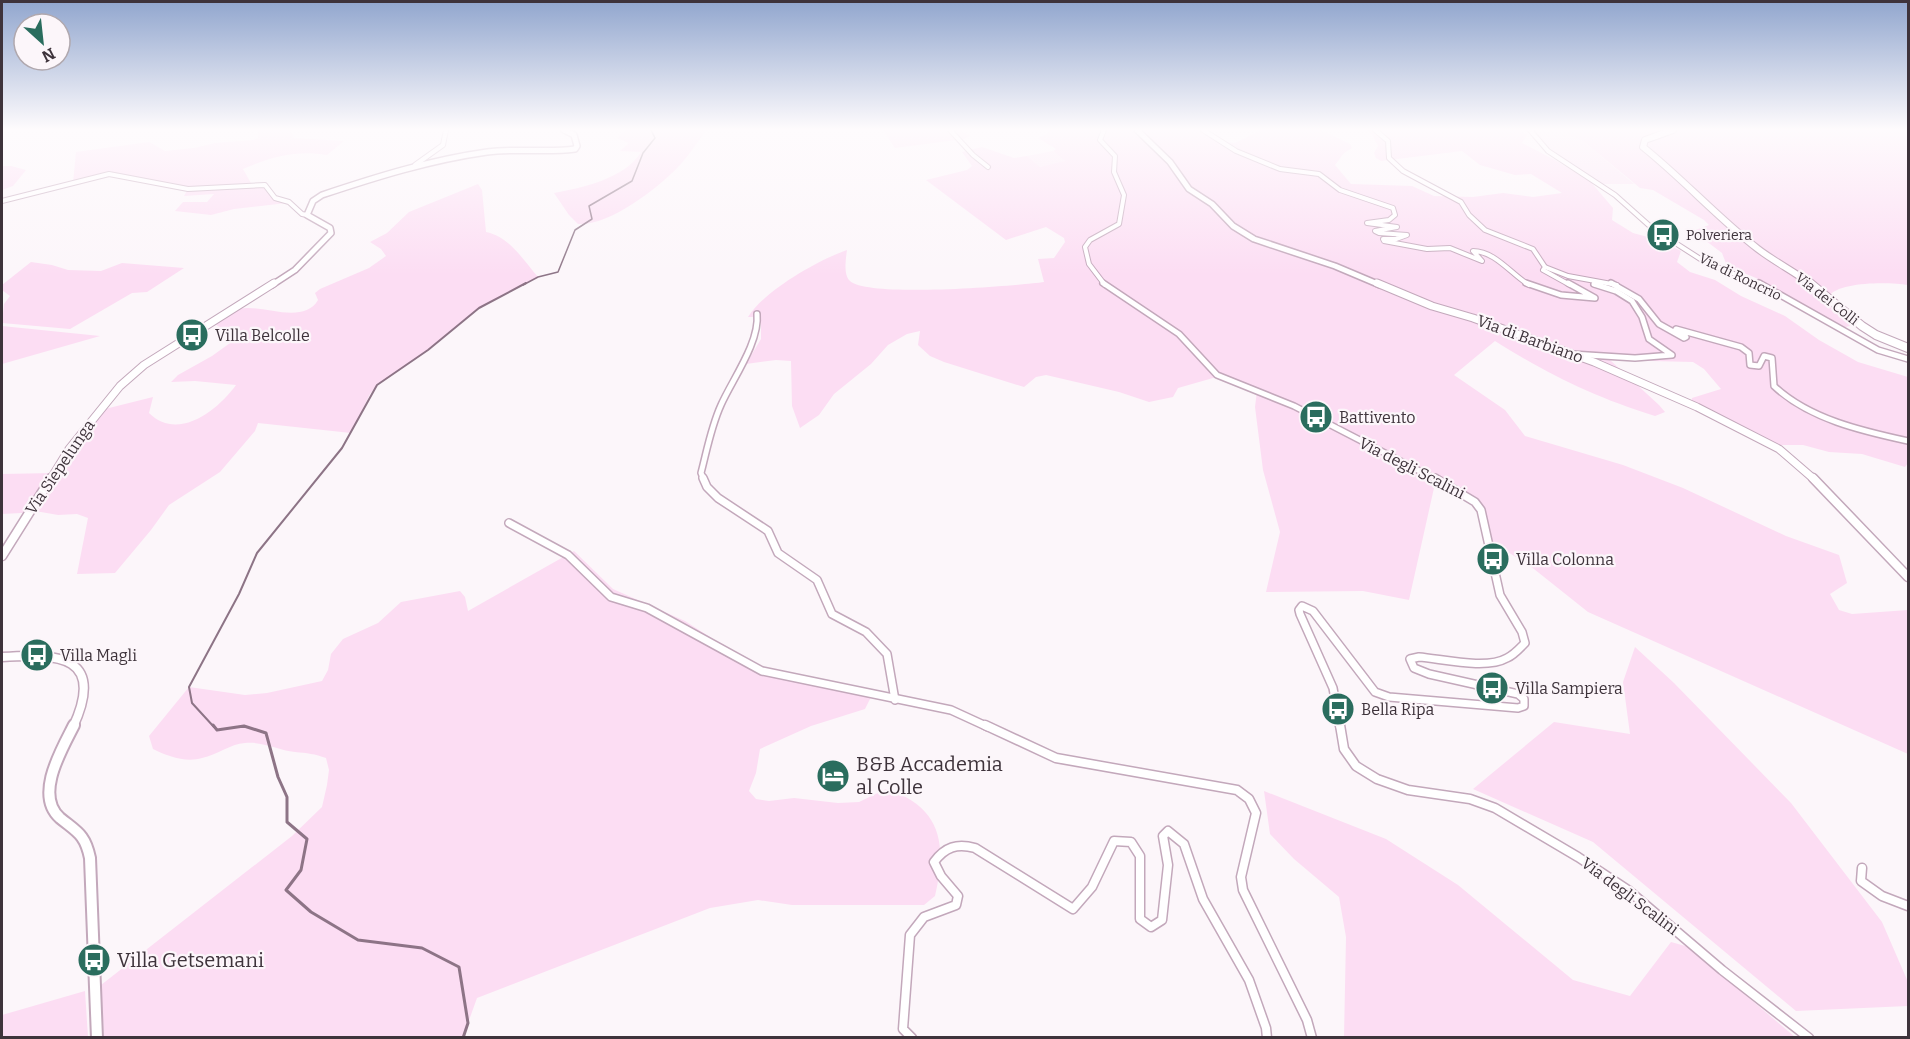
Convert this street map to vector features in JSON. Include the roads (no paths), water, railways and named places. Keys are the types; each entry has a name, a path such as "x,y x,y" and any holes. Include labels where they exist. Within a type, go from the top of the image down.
{"main road":[{"name":"Via dei Colli","path":"1680,178 1720,218 1760,251 1810,283 1862,326 1876,335 1908,348"}],"street":[{"path":"2,201 91,178"},
{"path":"133,178 188,189 265,185 275,198 289,202 299,212 307,215 313,201 322,195 371,178"},
{"name":"Via degli Scalini","path":"1117,178 1124,195 1119,224 1090,240 1085,247 1089,264 1104,285 1179,334 1218,375 1294,406 1416,468 1463,494 1475,502 1481,510 1500,595 1522,632 1525,643 1503,661 1419,657 1410,659 1414,668 1429,674 1518,694 1524,699 1524,706 1518,708 1389,697 1376,692 1312,611 1302,606 1299,610 1300,614 1333,688 1344,749 1356,766 1377,779 1408,790 1470,800 1495,808 1578,857 1637,897 1731,978 1809,1038"},
{"name":"Via di Barbiano","path":"1182,178 1189,189 1212,204 1233,226 1254,239 1335,266 1432,306 1572,354 1697,406 1779,449 1816,481 1908,577"},
{"path":"1325,178 1340,190 1393,208 1395,214 1389,220 1367,223 1397,227 1376,231 1379,233 1407,235 1383,239 1384,241 1427,249 1450,248 1482,261 1473,251 1478,250 1501,262 1528,284 1544,291 1595,298 1543,270 1545,267 1533,249 1485,230 1469,215 1461,202 1417,178"},
{"name":"Via di Roncrio","path":"1590,178 1615,195 1652,228 1705,262 1753,280 1878,351 1908,359"},
{"name":"Via Siepelunga","path":"2,556 69,449 129,377 144,365 295,270 332,233 330,228 307,215"},
{"path":"1545,267 1612,289 1631,300 1642,313 1649,339 1672,355 1635,358 1572,354"},
{"path":"1568,276 1616,284 1639,299 1663,327 1684,338 1686,337 1676,329 1741,347 1749,353 1750,365 1759,366 1764,356 1772,358 1774,361 1772,382 1777,391 1809,408 1864,430 1908,441"},
{"path":"757,314 758,323 743,362 714,422 701,473 707,487 718,498 768,531 778,554 817,580 832,614 866,632 887,654 895,700"},
{"path":"509,523 568,555 602,591 611,597 647,608 762,670 802,681 843,686 895,700 951,710 1056,758 1237,790 1246,795 1253,803 1256,813 1241,877 1243,890 1307,1020 1312,1038"},
{"path":"2,657 37,655 66,660 83,675 86,687 78,718 56,765 50,802 53,811 64,822 80,832 87,842 90,858 97,1038"},
{"path":"912,1038 903,1029 910,935 915,922 922,916 942,913 956,905 958,896 947,880 937,873 934,862 941,851 950,845 975,848 1073,909 1092,887 1114,842 1131,842 1140,856 1140,919 1151,927 1162,920 1168,865 1163,836 1168,831 1184,844 1203,899 1249,980 1266,1028 1267,1038"},
{"path":"1862,868 1861,881 1882,896 1908,906"}],"waterway":[{"path":"523,285 538,277 558,272 575,230 592,219 589,206 633,178"},
{"path":"214,727 192,703 189,687 239,594 257,553 342,448 377,385 428,350 479,308 526,283"},
{"path":"213,725 217,730 244,726 266,733 278,777 287,797 287,822 307,839 301,870 286,890 311,912 358,940 422,948 459,967 468,1023 463,1038"},
{"path":"238,727 247,727"}],"place":[{"name":"Polveriera","path":"1663,235"},
{"name":"Villa Belcolle","path":"192,335"},
{"name":"Battivento","path":"1316,417"},
{"name":"Villa Colonna","path":"1493,559"},
{"name":"Villa Magli","path":"37,655"},
{"name":"Villa Sampiera","path":"1492,688"},
{"name":"Bella Ripa","path":"1338,709"},
{"name":"B&B Accademia al Colle","path":"833,776"},
{"name":"Villa Getsemani","path":"94,960"}]}
